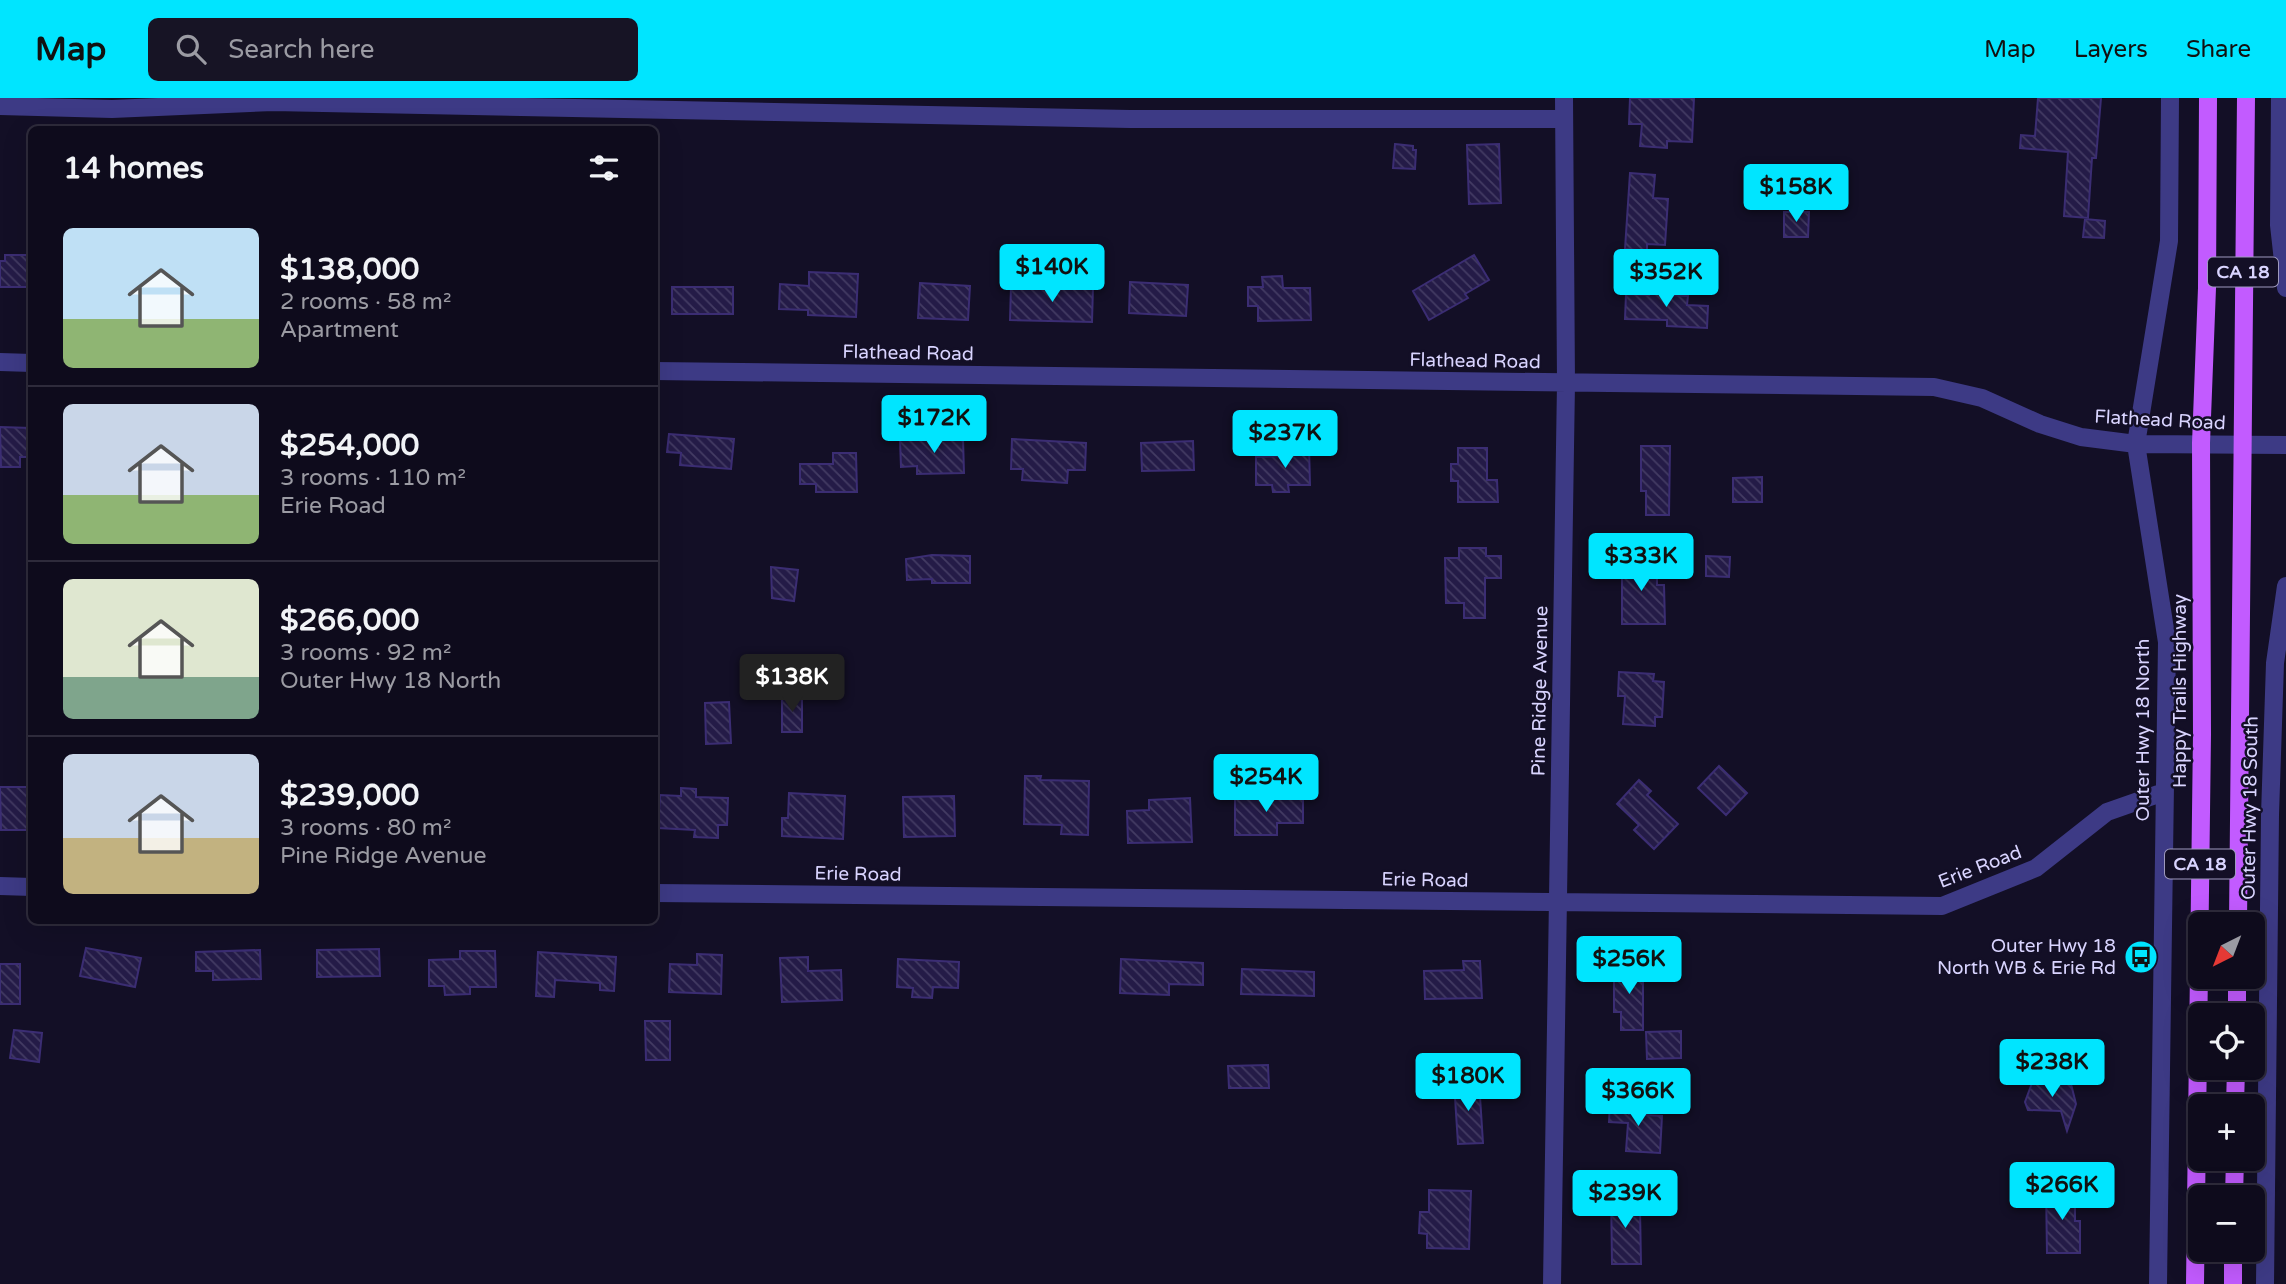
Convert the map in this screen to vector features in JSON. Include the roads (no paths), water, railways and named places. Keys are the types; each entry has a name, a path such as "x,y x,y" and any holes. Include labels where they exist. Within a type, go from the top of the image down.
{"main road":[{"name":"Happy Trails Highway","path":"2195,1284 2202,747 2201,443 2207,288 2208,98"},
{"name":"CA 18","path":"2238,912 2246,98"},
{"path":"2233,1262 2233,1284"}],"street":[{"name":"Pine Ridge Avenue","path":"1552,1284 1566,383 1564,98"},
{"name":"Outer Hwy 18 North","path":"2158,1284 2167,642 2136,443 2169,241 2170,98"},
{"path":"2280,98 2279,225 2286,288"},
{"path":"0,106 113,109 273,102 1130,119 1564,119"},
{"path":"0,362 28,362"},
{"name":"Flathead Road","path":"658,371 1934,387 1982,398 2040,424 2081,438 2136,443 2286,445"},
{"name":"Outer Hwy 18 South","path":"2265,1284 2278,816 2275,663 2286,586"},
{"name":"Erie Road","path":"658,893 1942,906 2036,868 2107,812 2164,792"},
{"path":"0,886 28,887"}],"place":[{"name":"Outer Hwy 18 North WB & Erie Rd","path":"2141,957"}]}
